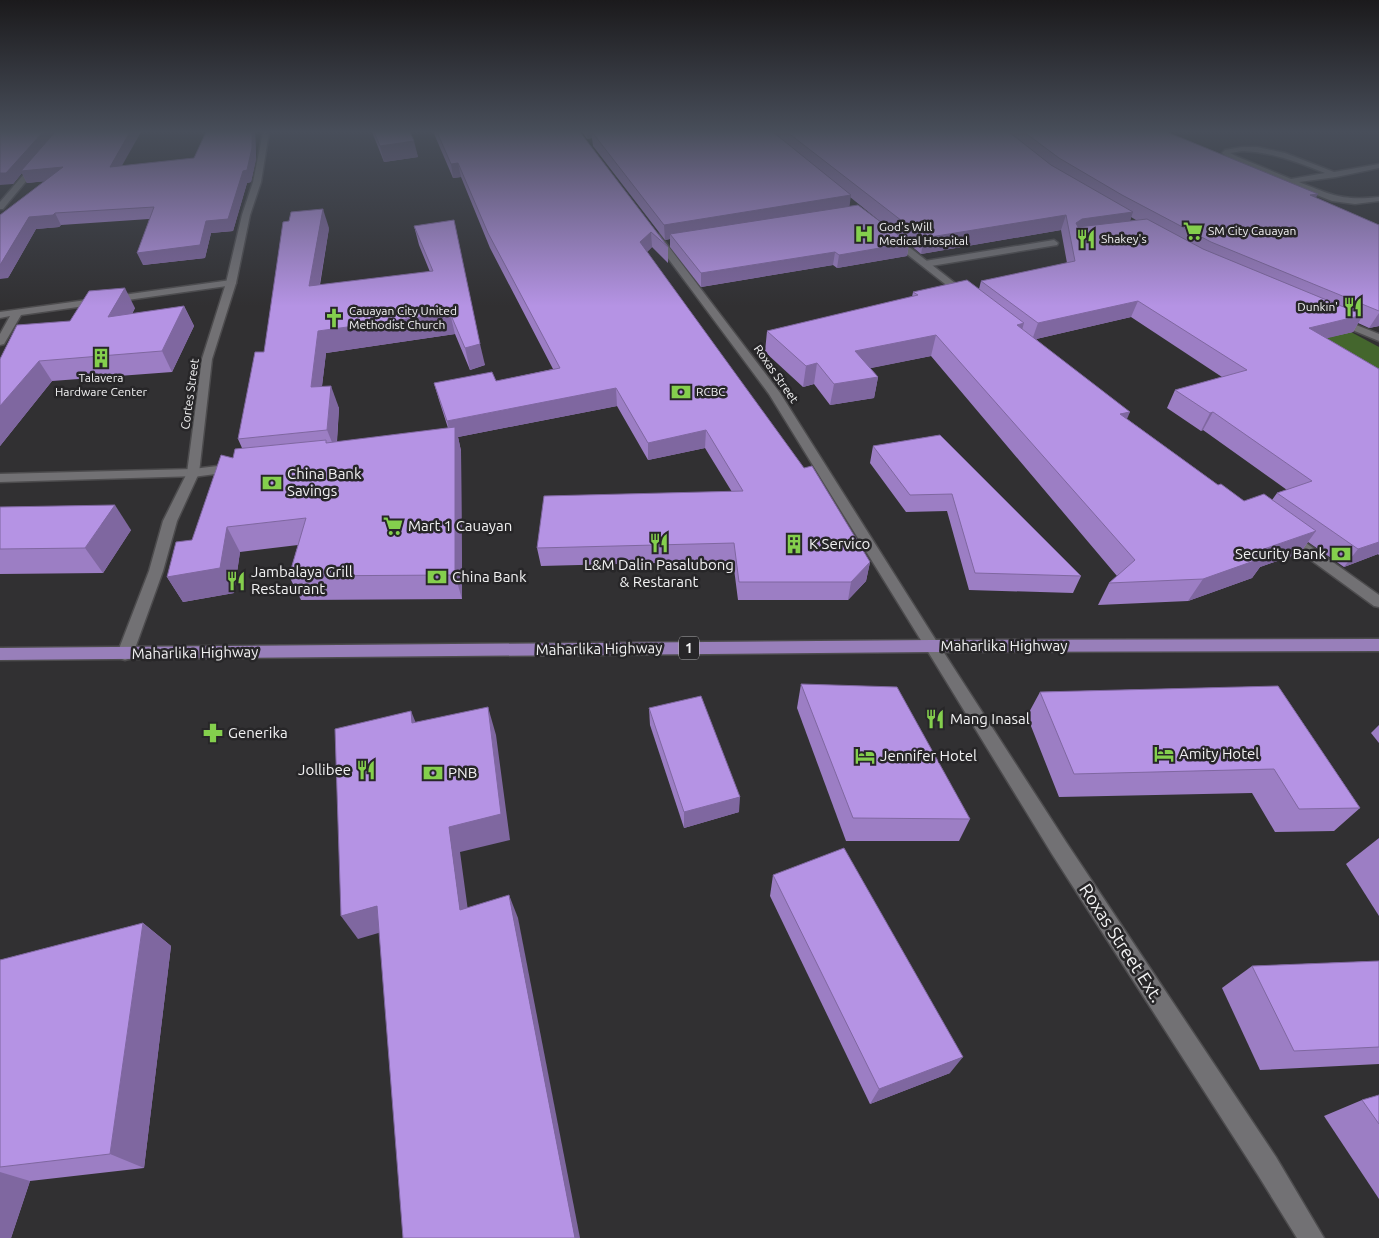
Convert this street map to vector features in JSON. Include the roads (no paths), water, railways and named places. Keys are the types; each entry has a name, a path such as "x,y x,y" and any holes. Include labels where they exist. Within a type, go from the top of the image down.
{"main road":[{"name":"Maharlika Highway","path":"0,654 932,646 1379,645"}],"street":[{"path":"0,207 15,190"},
{"name":"Cortes Street","path":"125,654 156,571 170,521 193,473 207,359 231,283 246,215 254,190"},
{"path":"1313,190 1341,201 1362,202 1379,199"},
{"name":"Roxas Street","path":"651,229 668,244 774,393 932,646"},
{"path":"881,229 976,304"},
{"path":"924,264 1054,243"},
{"path":"0,315 231,283"},
{"path":"0,342 18,312"},
{"path":"1323,314 1379,338"},
{"path":"1358,329 1379,325"},
{"path":"0,478 193,473 247,466"},
{"path":"1276,528 1379,602"},
{"name":"Roxas Street Ext.","path":"932,646 1064,856 1311,1238"}],"place":[{"name":"SM City Cauayan","path":"1193,231"},
{"name":"God's Will Medical Hospital","path":"864,234"},
{"name":"Shakey's","path":"1086,239"},
{"name":"Dunkin'","path":"1353,307"},
{"name":"Cauayan City United Methodist Church","path":"334,318"},
{"name":"Talavera Hardware Center","path":"101,358"},
{"name":"RCBC","path":"681,392"},
{"name":"China Bank Savings","path":"272,483"},
{"name":"Mart 1 Cauayan","path":"393,526"},
{"name":"L&M Dalin Pasalubong & Restarant","path":"659,543"},
{"name":"K Servico","path":"794,544"},
{"name":"Security Bank","path":"1341,554"},
{"name":"China Bank","path":"437,577"},
{"name":"Jambalaya Grill Restaurant","path":"236,581"},
{"name":"Mang Inasal","path":"935,719"},
{"name":"Generika","path":"213,733"},
{"name":"Amity Hotel","path":"1164,754"},
{"name":"Jennifer Hotel","path":"865,756"},
{"name":"Jollibee","path":"366,770"},
{"name":"PNB","path":"433,773"}]}
